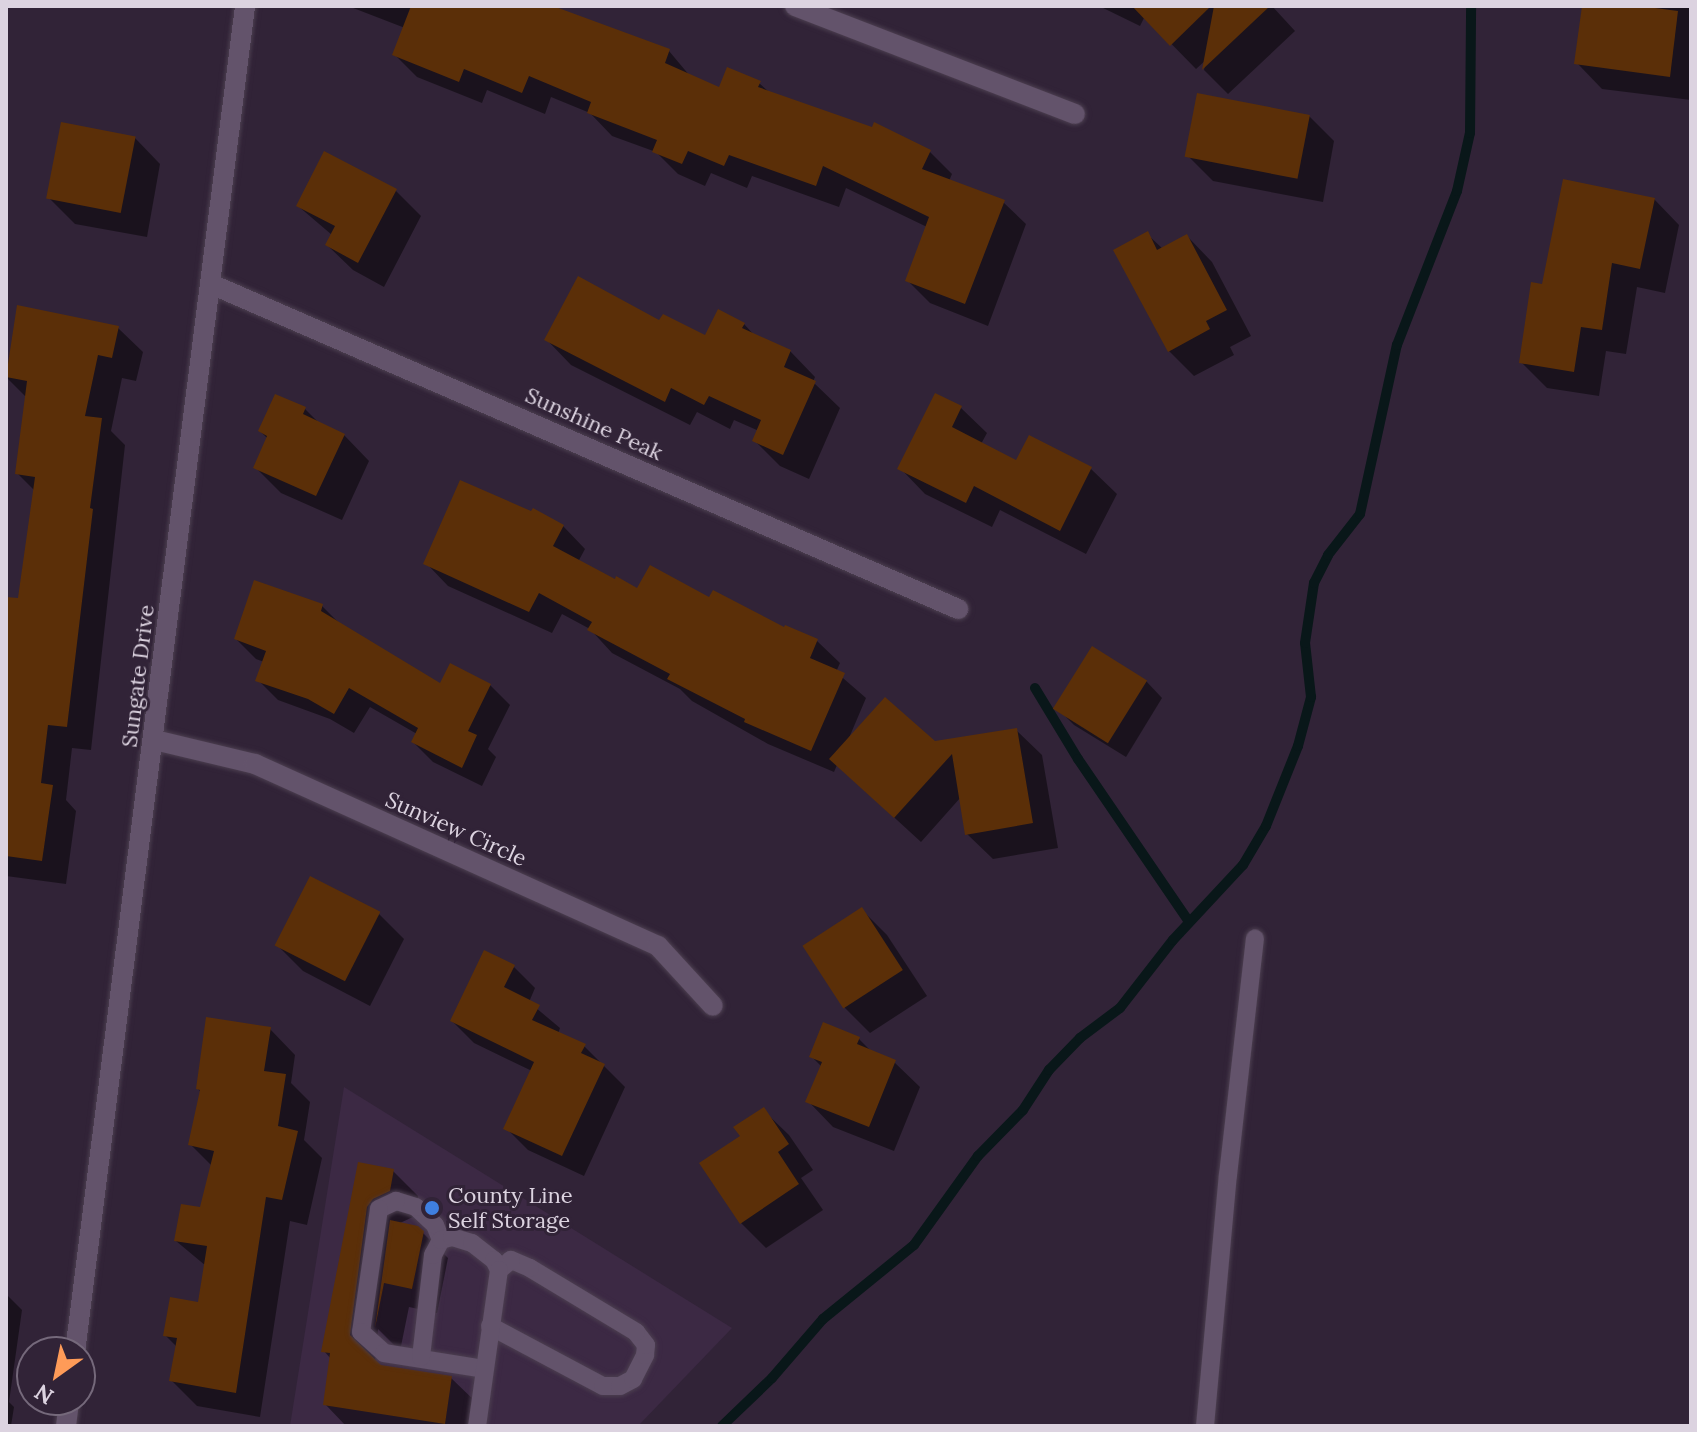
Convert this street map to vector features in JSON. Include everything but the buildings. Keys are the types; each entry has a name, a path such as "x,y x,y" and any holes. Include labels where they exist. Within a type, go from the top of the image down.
{"street":[{"name":"Sungate Drive","path":"77,1336 155,740 245,6"},
{"path":"795,6 1075,114"},
{"name":"Sunshine Peak","path":"211,284 958,609"},
{"name":"Sunview Circle","path":"155,740 255,764 658,946 713,1006"}],"lane":[{"path":"1205,1426 1228,1175 1255,939"},
{"path":"441,1240 435,1225 416,1207 396,1201 379,1209 361,1332 384,1353 484,1369"},
{"path":"421,1357 433,1255 441,1240 452,1237 472,1243 494,1260 499,1270 477,1426"},
{"path":"490,1326 603,1386 620,1386 633,1379 645,1355 646,1345 636,1332 530,1268 511,1260 499,1270"}],"shaded area":[{"name":"County Line Self Storage","path":"344,1087 732,1328 638,1426 290,1426"}],"waterway":[{"path":"722,1426 772,1378 823,1319 914,1245 978,1156 1023,1110 1049,1070 1080,1038 1120,1008 1173,940 1243,865 1266,826 1298,746 1311,697 1305,643 1314,583 1328,555 1360,514 1397,345 1457,191 1470,133 1471,6"},
{"path":"1035,688 1078,759 1189,922"}],"place":[{"name":"County Line Self Storage","path":"432,1208"}]}
